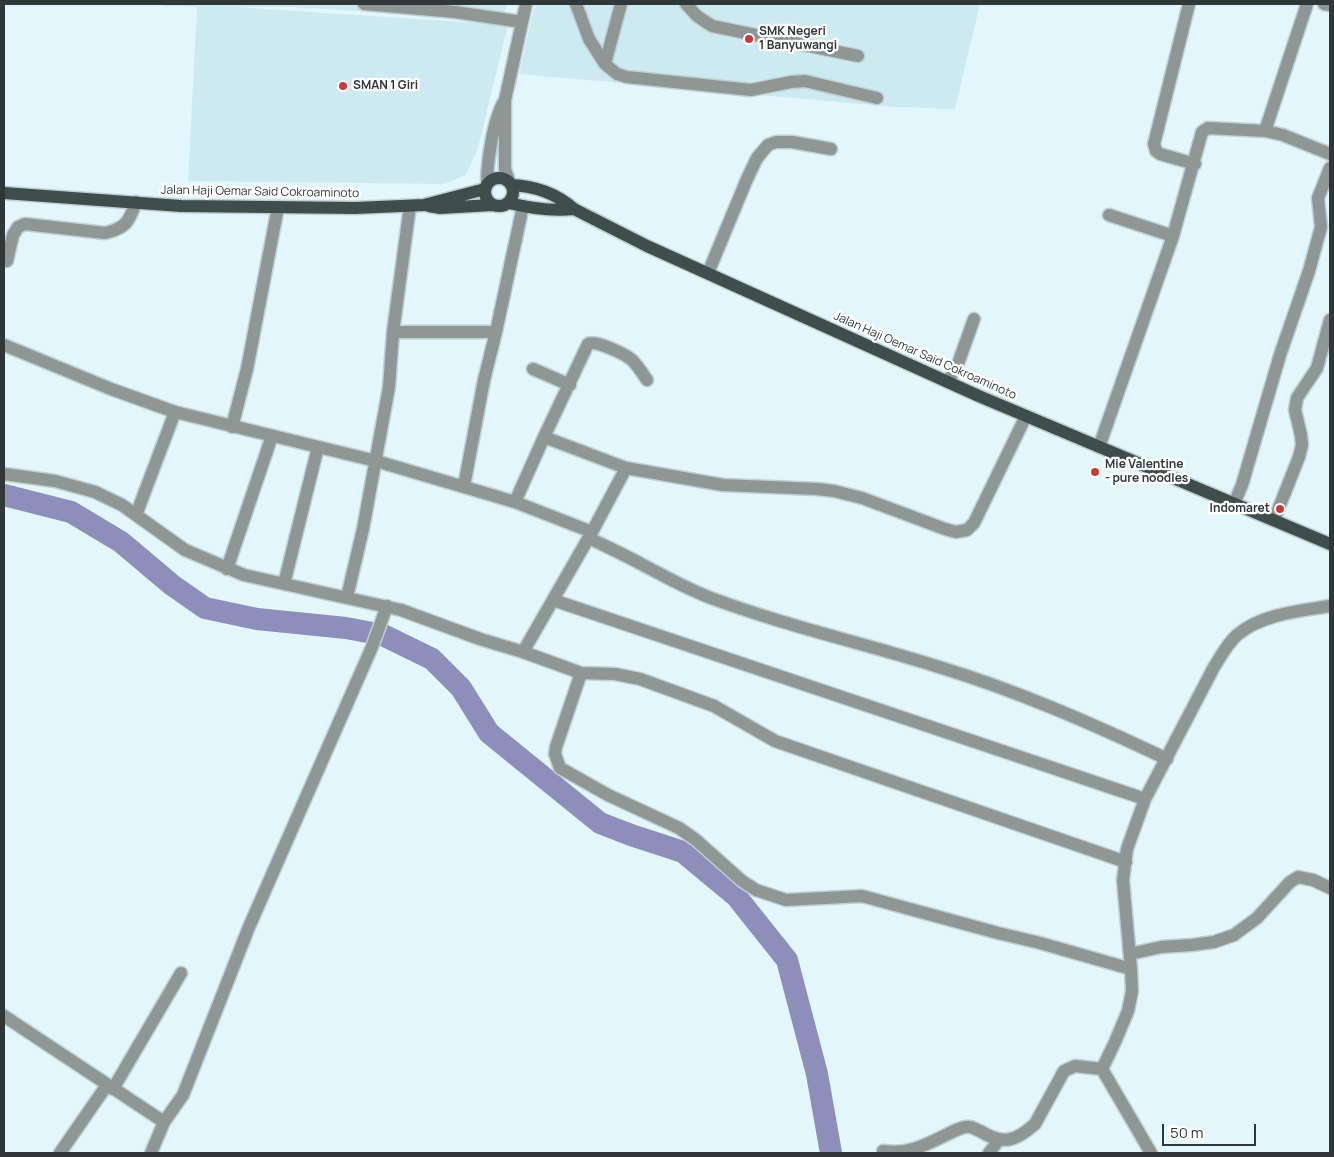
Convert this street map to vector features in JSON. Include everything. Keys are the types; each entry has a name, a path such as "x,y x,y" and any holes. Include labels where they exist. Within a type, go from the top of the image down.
{"main road":[{"path":"492,205 485,198 486,187 497,178 510,183 540,189 561,198 574,209"},
{"path":"424,205 440,208 492,205 501,207 509,202 513,195 510,183"},
{"name":"Jalan Haji Oemar Said Cokroaminoto","path":"4,193 190,206 355,208 424,205 486,187"},
{"name":"Jalan Haji Oemar Said Cokroaminoto","path":"509,202 523,206 562,210 574,209 648,246 948,382 1330,544"}],"street":[{"path":"364,4 455,12 522,22"},
{"path":"510,183 505,169 505,100 526,4"},
{"path":"576,4 589,40 605,64 617,74 627,77 751,90 805,81 876,98"},
{"path":"605,64 621,4"},
{"path":"686,4 696,16 712,26 858,56"},
{"path":"1189,4 1154,144 1156,151 1160,154 1195,164"},
{"path":"1266,131 1307,4"},
{"path":"1324,4 1330,5"},
{"path":"486,187 486,171 497,120 500,107 505,100"},
{"path":"1099,447 1174,236 1195,164 1202,132 1208,128 1266,131 1291,138 1330,154"},
{"path":"708,273 747,179 757,158 768,145 776,142 792,142 831,149"},
{"path":"1234,504 1242,485 1280,355 1309,271 1321,227 1318,198 1330,168"},
{"path":"7,261 13,235 18,227 25,224 105,232 117,230 127,224 136,202"},
{"path":"348,597 363,529 389,387 393,332 410,206"},
{"path":"464,486 484,380 523,206"},
{"path":"232,427 247,369 278,207"},
{"path":"1109,215 1174,236"},
{"path":"948,382 959,361 974,318"},
{"path":"1274,520 1302,445 1295,410 1297,398 1316,368 1330,320"},
{"path":"393,332 496,332"},
{"path":"515,502 588,344 592,342 599,343 632,360 647,380"},
{"path":"4,345 111,389 175,412 376,461 515,502 590,535 677,584 710,598 860,645 939,666 1029,697 1167,759"},
{"path":"533,369 570,385"},
{"path":"136,515 175,412"},
{"path":"544,437 626,468 723,484 834,491 862,498 945,529 961,532 970,528 974,523 1026,416"},
{"path":"227,569 272,436"},
{"path":"284,584 318,448"},
{"path":"523,652 626,468"},
{"path":"4,474 55,481 95,492 122,505 185,550 250,577 401,610 582,674 615,674 640,680 714,706 775,741 1126,862"},
{"path":"553,600 1145,799"},
{"path":"151,1153 164,1122 182,1095 188,1082 248,927 372,647 387,606"},
{"path":"1102,1069 1128,1011 1132,991 1123,880 1127,849 1145,799 1214,667 1226,648 1238,635 1254,624 1274,617 1330,606"},
{"path":"582,674 556,747 555,754 560,768 608,795 679,828 696,840 742,881 756,890 786,900 862,896 1040,943 1131,970"},
{"path":"1130,954 1161,947 1214,942 1234,935 1257,918 1290,882 1298,877 1313,880 1330,888"},
{"path":"60,1153 110,1087 182,973"},
{"path":"4,1016 164,1122"},
{"path":"882,1151 902,1152 916,1149 964,1127 974,1128 998,1141 1008,1140 1020,1135 1034,1124 1064,1071 1075,1066 1102,1069"},
{"path":"1102,1069 1151,1153"},
{"path":"989,1153 998,1141"}],"shaded area":[{"name":"SMAN 1 Giri","path":"165,4 507,4 502,19 288,7 237,7 508,25 478,148 466,175 444,184 188,181 197,7 164,6"},
{"name":"SMK Negeri 1 Banyuwangi","path":"535,4 980,4 955,109 895,107 519,74"}],"waterway":[{"path":"4,495 71,512 121,542 172,585 205,608 257,619 346,628 383,635 432,659 461,688 489,733 600,823 683,852 736,896 787,960 817,1074 831,1153"}],"place":[{"name":"SMK Negeri 1 Banyuwangi","path":"749,39"},
{"name":"SMAN 1 Giri","path":"343,86"},
{"name":"Mie Valentine - pure noodles","path":"1095,472"},
{"name":"Indomaret","path":"1280,509"}]}
